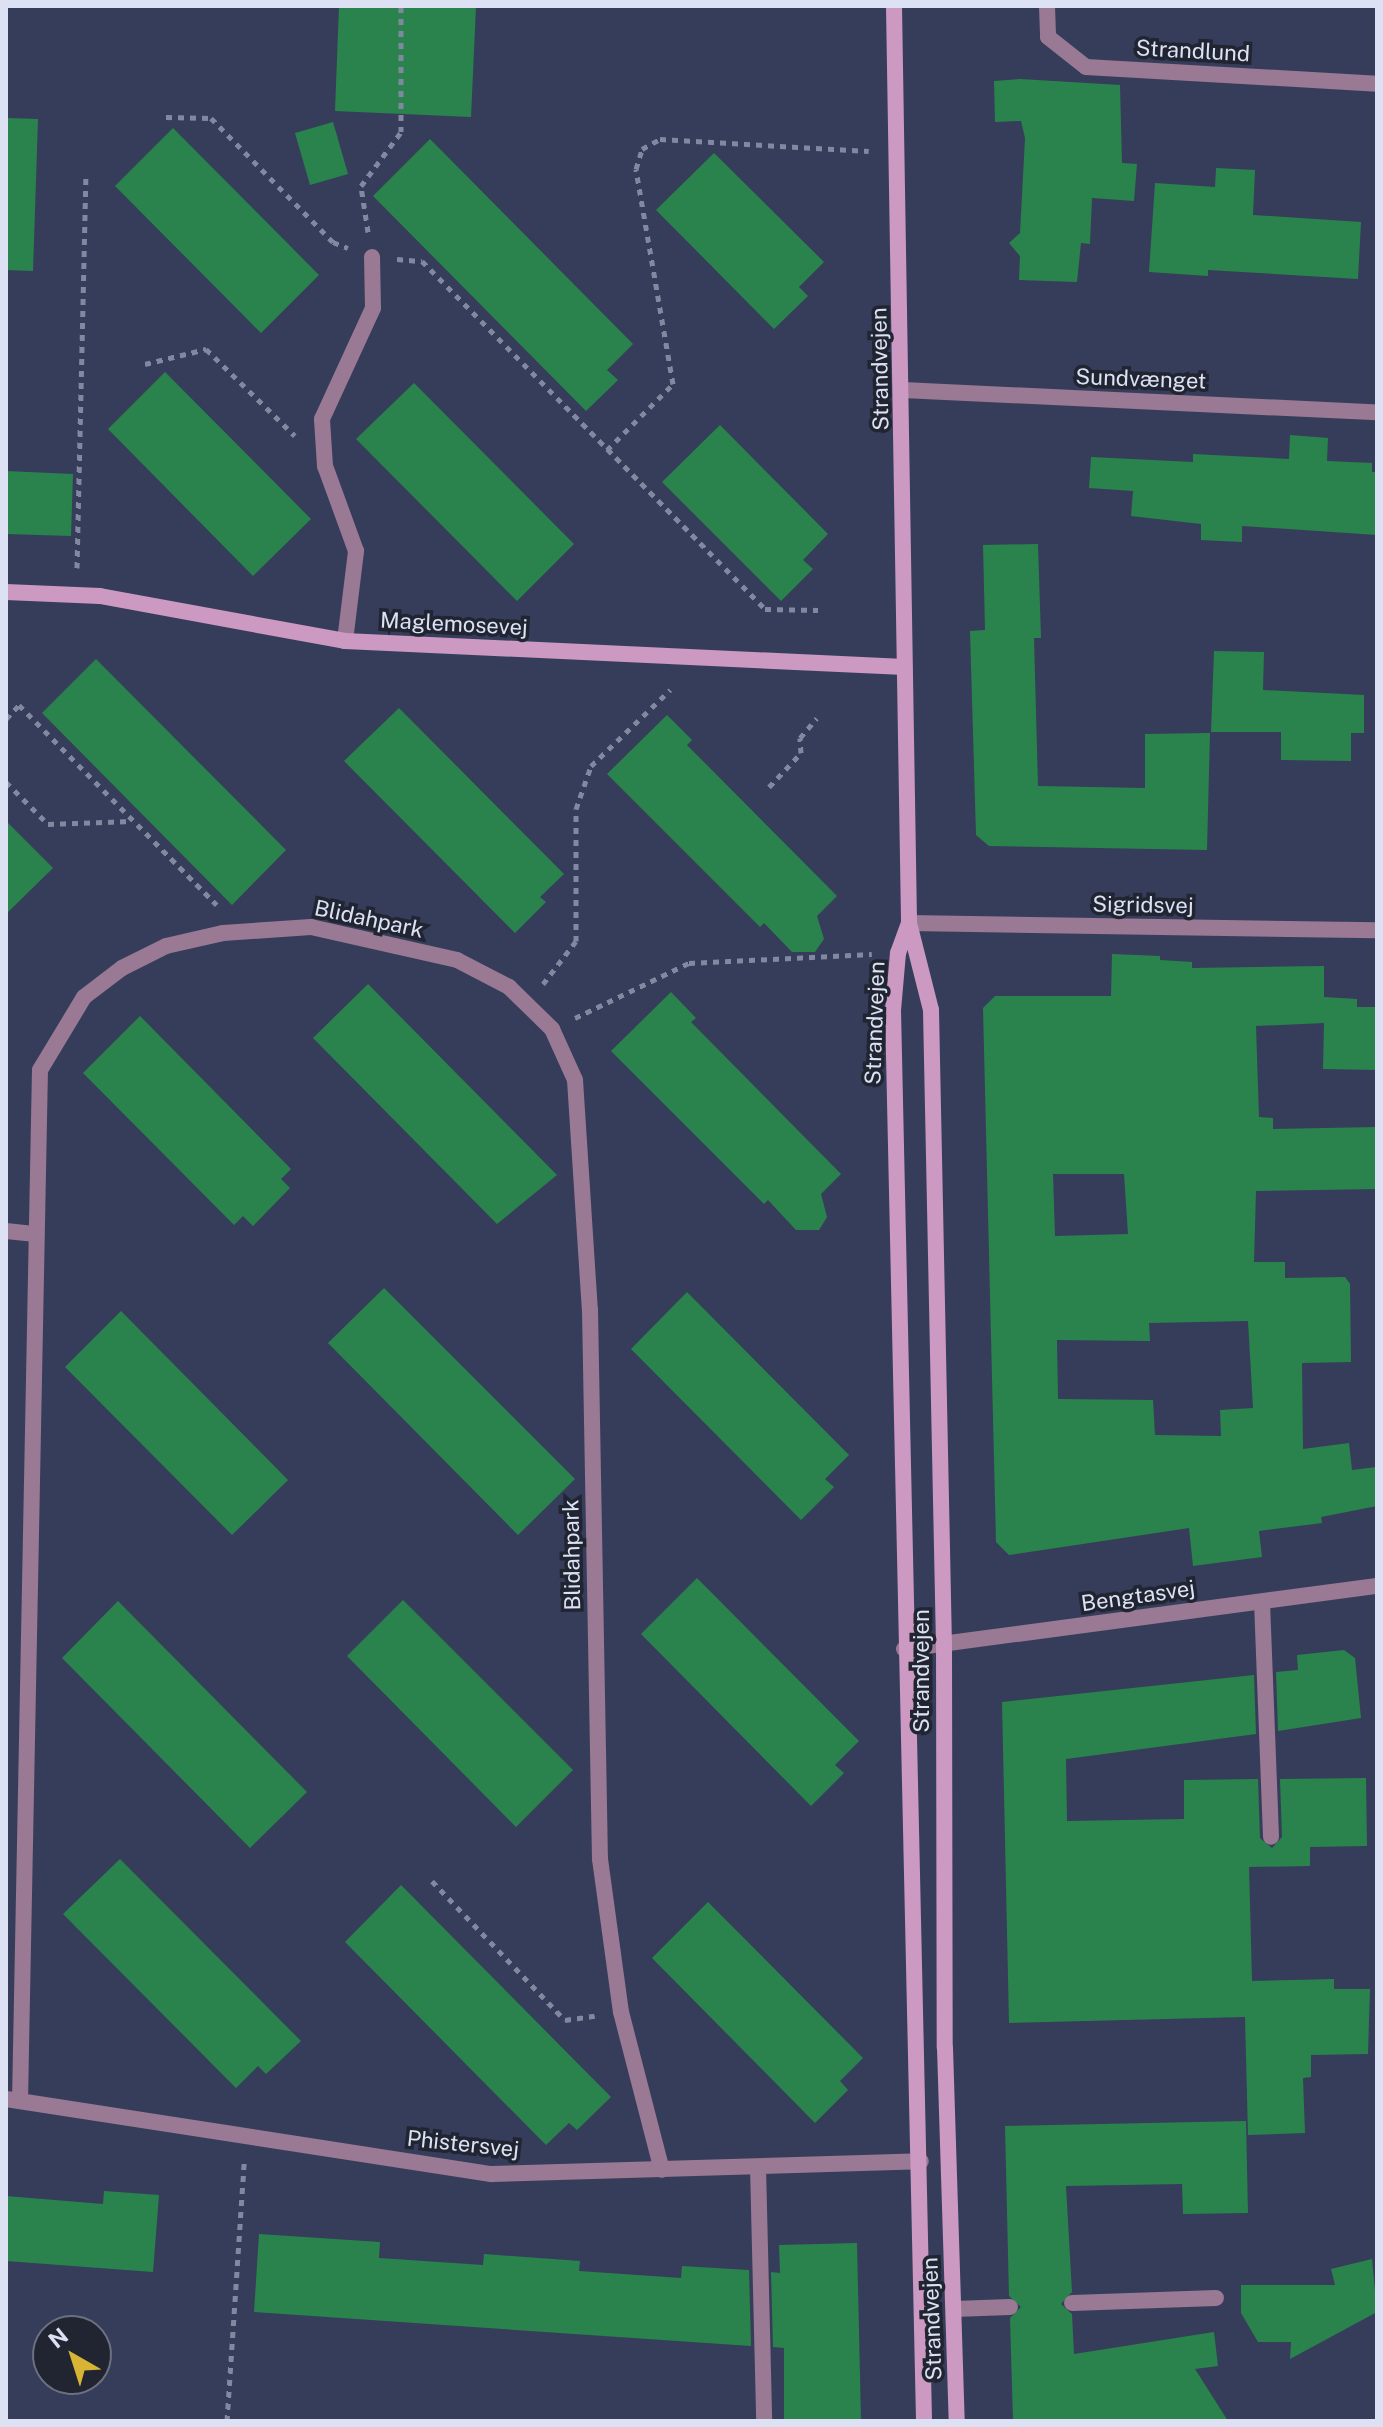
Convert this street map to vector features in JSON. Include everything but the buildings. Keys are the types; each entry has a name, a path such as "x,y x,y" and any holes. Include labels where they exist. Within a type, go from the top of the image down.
{"main road":[{"name":"Strandvejen","path":"894,6 903,390 909,923 931,1010 944,1644 945,2048 957,2421"},
{"name":"Maglemosevej","path":"6,592 76,595 345,641 904,667"},
{"name":"Strandvejen","path":"909,923 898,953 893,1010 904,1649 921,2161 924,2421"}],"street":[{"name":"Strandlund","path":"1047,6 1048,37 1086,67 1377,84"},
{"path":"345,641 356,551 324,449 322,419 373,308 372,257"},
{"name":"Sundvænget","path":"903,390 1377,412"},
{"name":"Sigridsvej","path":"909,923 1377,930"},
{"name":"Blidahpark","path":"13,2100 40,1070 60,1031 84,997 122,968 166,946 243,932 311,927 457,960 528,1004 552,1029 575,1080 590,1310 600,1859 621,2012 662,2170"},
{"path":"6,1231 36,1234"},
{"name":"Bengtasvej","path":"904,1649 1377,1586"},
{"path":"1262,1602 1271,1837"},
{"name":"Phistersvej","path":"13,2100 491,2174 921,2161"},
{"path":"758,2167 764,2421"},
{"path":"1072,2303 1216,2298"},
{"path":"954,2309 1010,2307"}],"path":[{"path":"372,257 361,186 401,132 401,6"},
{"path":"166,117 211,118 333,242 372,257 422,261 765,609 818,610"},
{"path":"607,450 673,384 636,169 642,149 660,139 897,152"},
{"path":"76,595 86,173"},
{"path":"145,364 206,349 296,437 324,449"},
{"path":"528,1004 576,941 576,809 591,766 670,690"},
{"path":"6,719 19,705 243,932"},
{"path":"769,787 801,753 800,738 817,718"},
{"path":"6,782 48,824 133,821"},
{"path":"552,1029 689,963 898,953"},
{"path":"432,1881 565,2020 621,2012"},
{"path":"227,2421 246,2136"}]}
